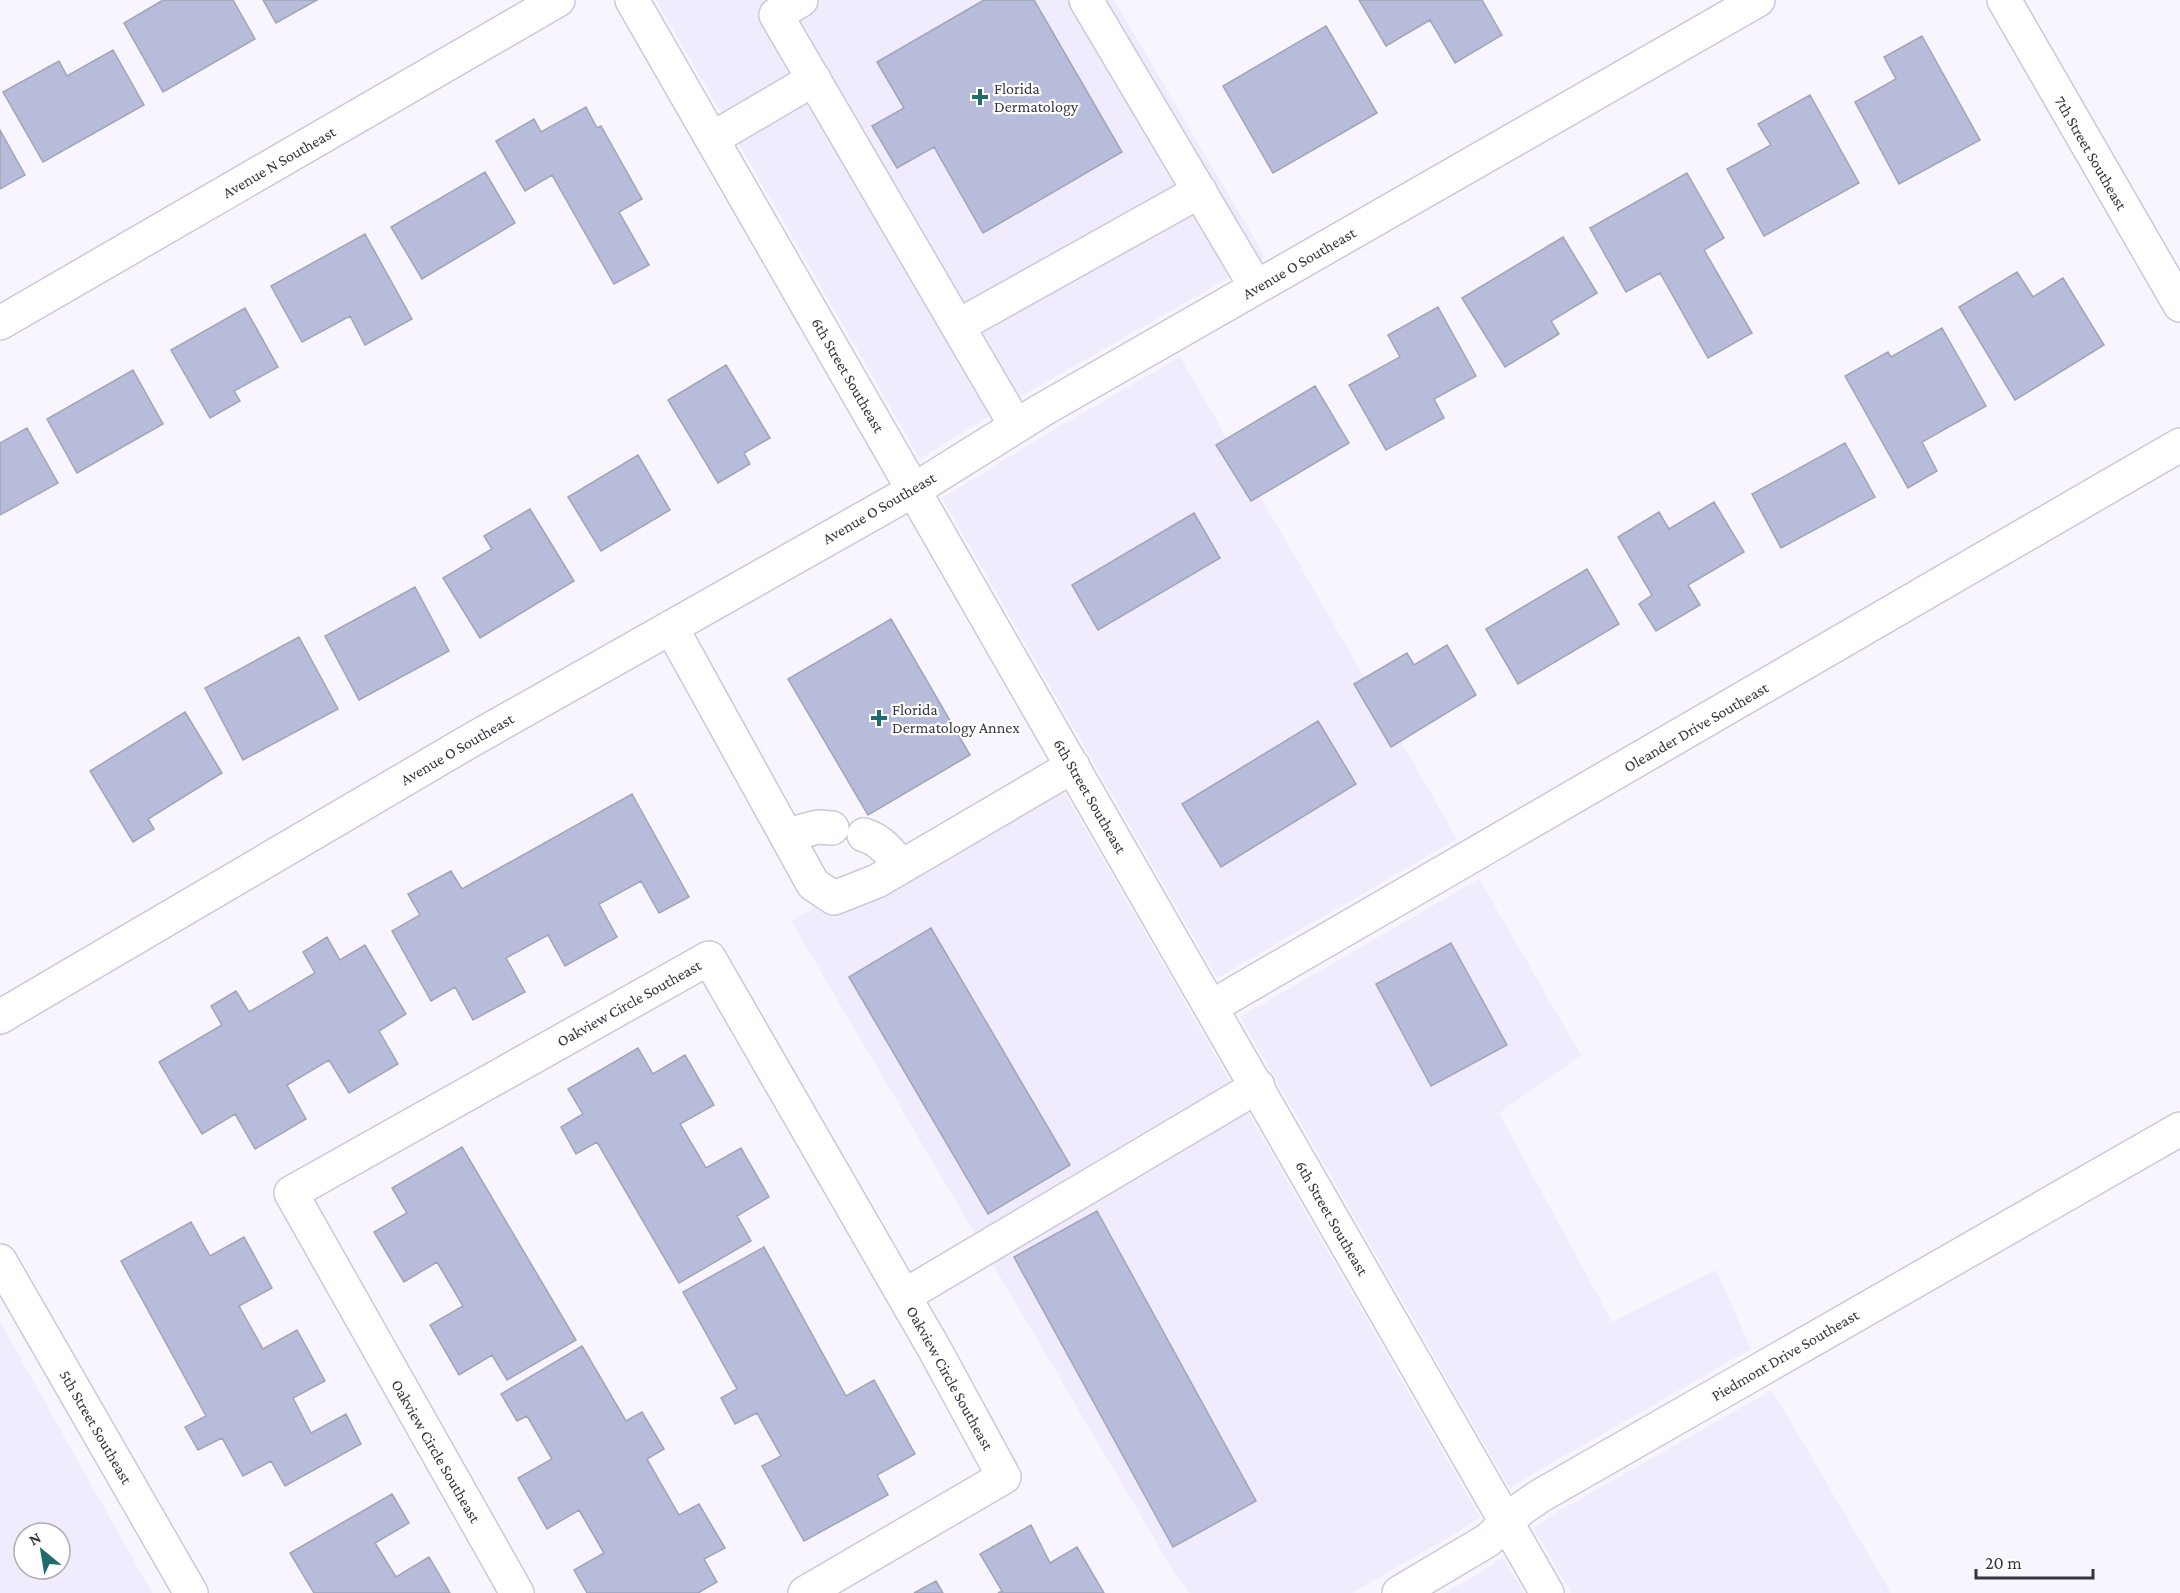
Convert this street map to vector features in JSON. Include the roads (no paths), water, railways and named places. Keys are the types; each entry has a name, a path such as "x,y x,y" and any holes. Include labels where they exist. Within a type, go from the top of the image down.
{"street":[{"name":"Avenue N Southeast","path":"0,323 558,0"},
{"name":"6th Street Southeast","path":"632,0 1258,1086 1547,1593"},
{"path":"801,0 776,15 1016,426"},
{"path":"1086,0 1256,287"},
{"name":"Avenue O Southeast","path":"0,1017 468,742 914,490 1016,426 1758,0"},
{"name":"7th Street Southeast","path":"2004,0 2180,305"},
{"path":"712,140 814,79"},
{"path":"958,326 1200,191"},
{"name":"Oleander Drive Southeast","path":"1211,1007 2180,446"},
{"path":"672,627 813,884 834,898 877,881 1073,766"},
{"path":"787,836 818,828 832,828"},
{"path":"864,835 875,838 890,851 901,867"},
{"name":"Oakview Circle Southeast","path":"517,1593 291,1193 709,958 904,1296 1004,1477 805,1593"},
{"path":"904,1296 1258,1086"},
{"name":"Piedmont Drive Southeast","path":"1399,1593 1488,1540 1521,1509 1540,1496 2180,1129"},
{"name":"5th Street Southeast","path":"0,1261 191,1593"}],"place":[{"name":"Florida Dermatology","path":"980,97"},
{"name":"Florida Dermatology Annex","path":"879,718"}]}
